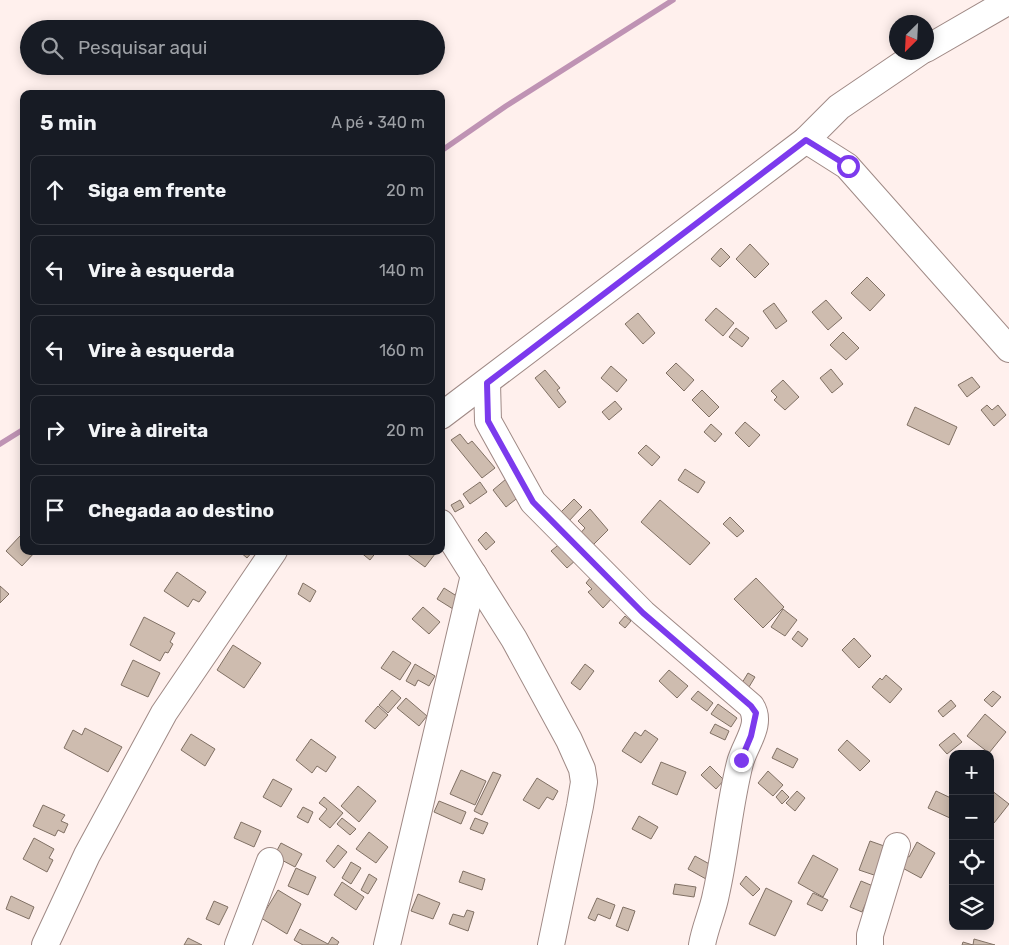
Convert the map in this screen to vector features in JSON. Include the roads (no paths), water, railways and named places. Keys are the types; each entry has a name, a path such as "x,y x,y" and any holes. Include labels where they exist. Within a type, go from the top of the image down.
{"street":[{"path":"934,44 1009,1"},
{"path":"445,413 806,140 839,107 908,60"},
{"path":"806,140 848,166 1009,349"},
{"path":"487,383 488,421 533,502 643,613 751,706 756,713 756,721 741,760 735,784 716,895 702,945"},
{"path":"445,529 514,639 569,740 582,769 584,782 551,945"},
{"path":"44,945 87,855 164,714 271,555"},
{"path":"387,945 474,575"},
{"path":"870,945 870,935 897,846"},
{"path":"238,945 270,861"}],"waterway":[{"path":"445,148 506,106 673,0"},
{"path":"0,444 20,432"}]}
